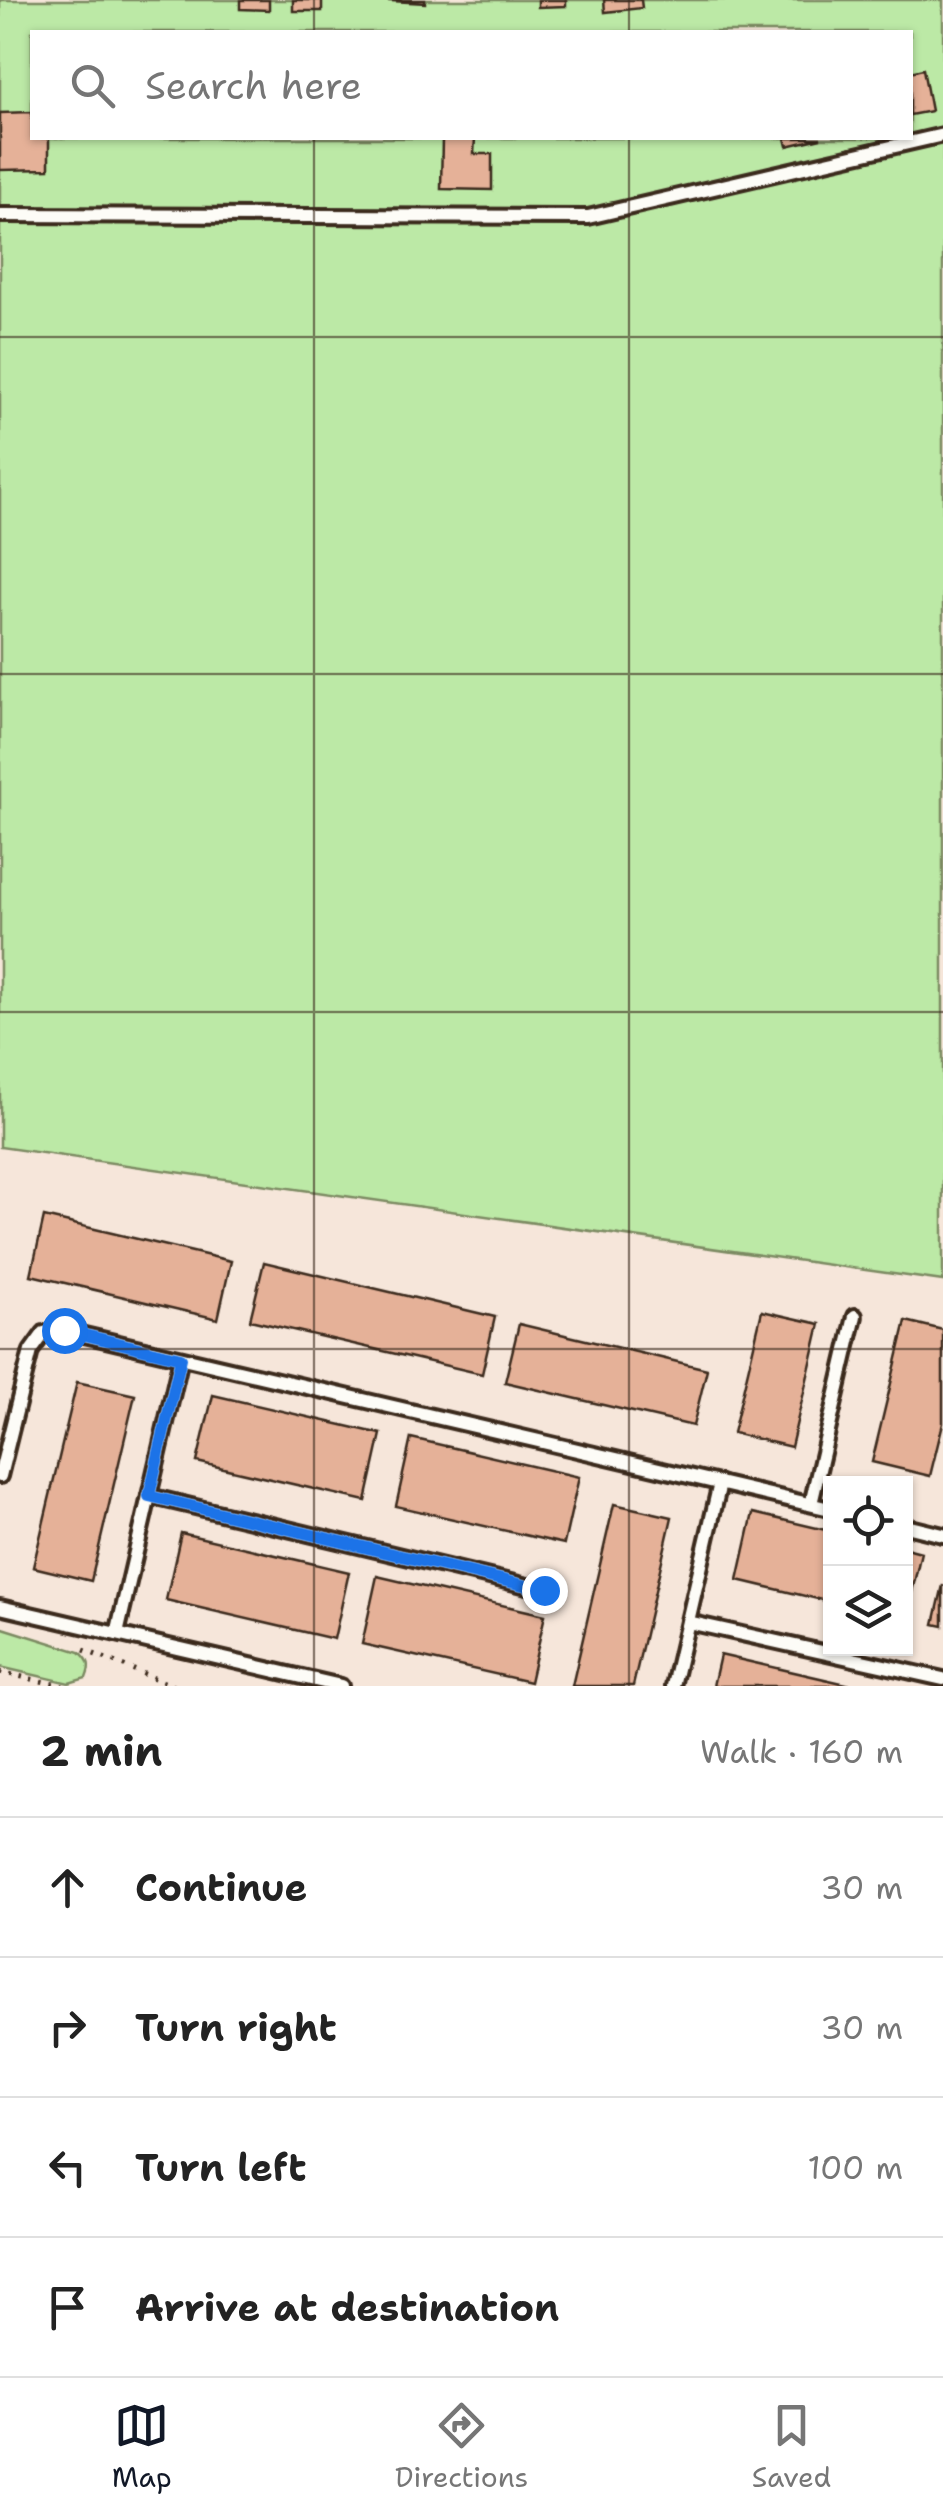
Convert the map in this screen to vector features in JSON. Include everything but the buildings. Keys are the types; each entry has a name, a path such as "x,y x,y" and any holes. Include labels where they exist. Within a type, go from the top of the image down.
{"lane":[{"path":"0,215 588,217 943,134"},
{"path":"811,1504 855,1316"},
{"path":"0,1476 30,1351 44,1333 64,1330 823,1507"},
{"path":"118,1634 181,1358"},
{"path":"673,1686 720,1483"},
{"path":"149,1496 544,1590"},
{"path":"913,1528 943,1535"},
{"path":"0,1607 341,1686"},
{"path":"688,1622 943,1679"}],"path":[{"path":"74,1647 174,1686"},
{"path":"0,1672 63,1686"}],"green space":[{"path":"0,0 943,0 943,1281 0,1147"},
{"path":"0,1627 80,1652 89,1664 86,1678 69,1683 0,1667"}],"route":[{"path":"64,1330 181,1358 149,1496 544,1590"}]}
